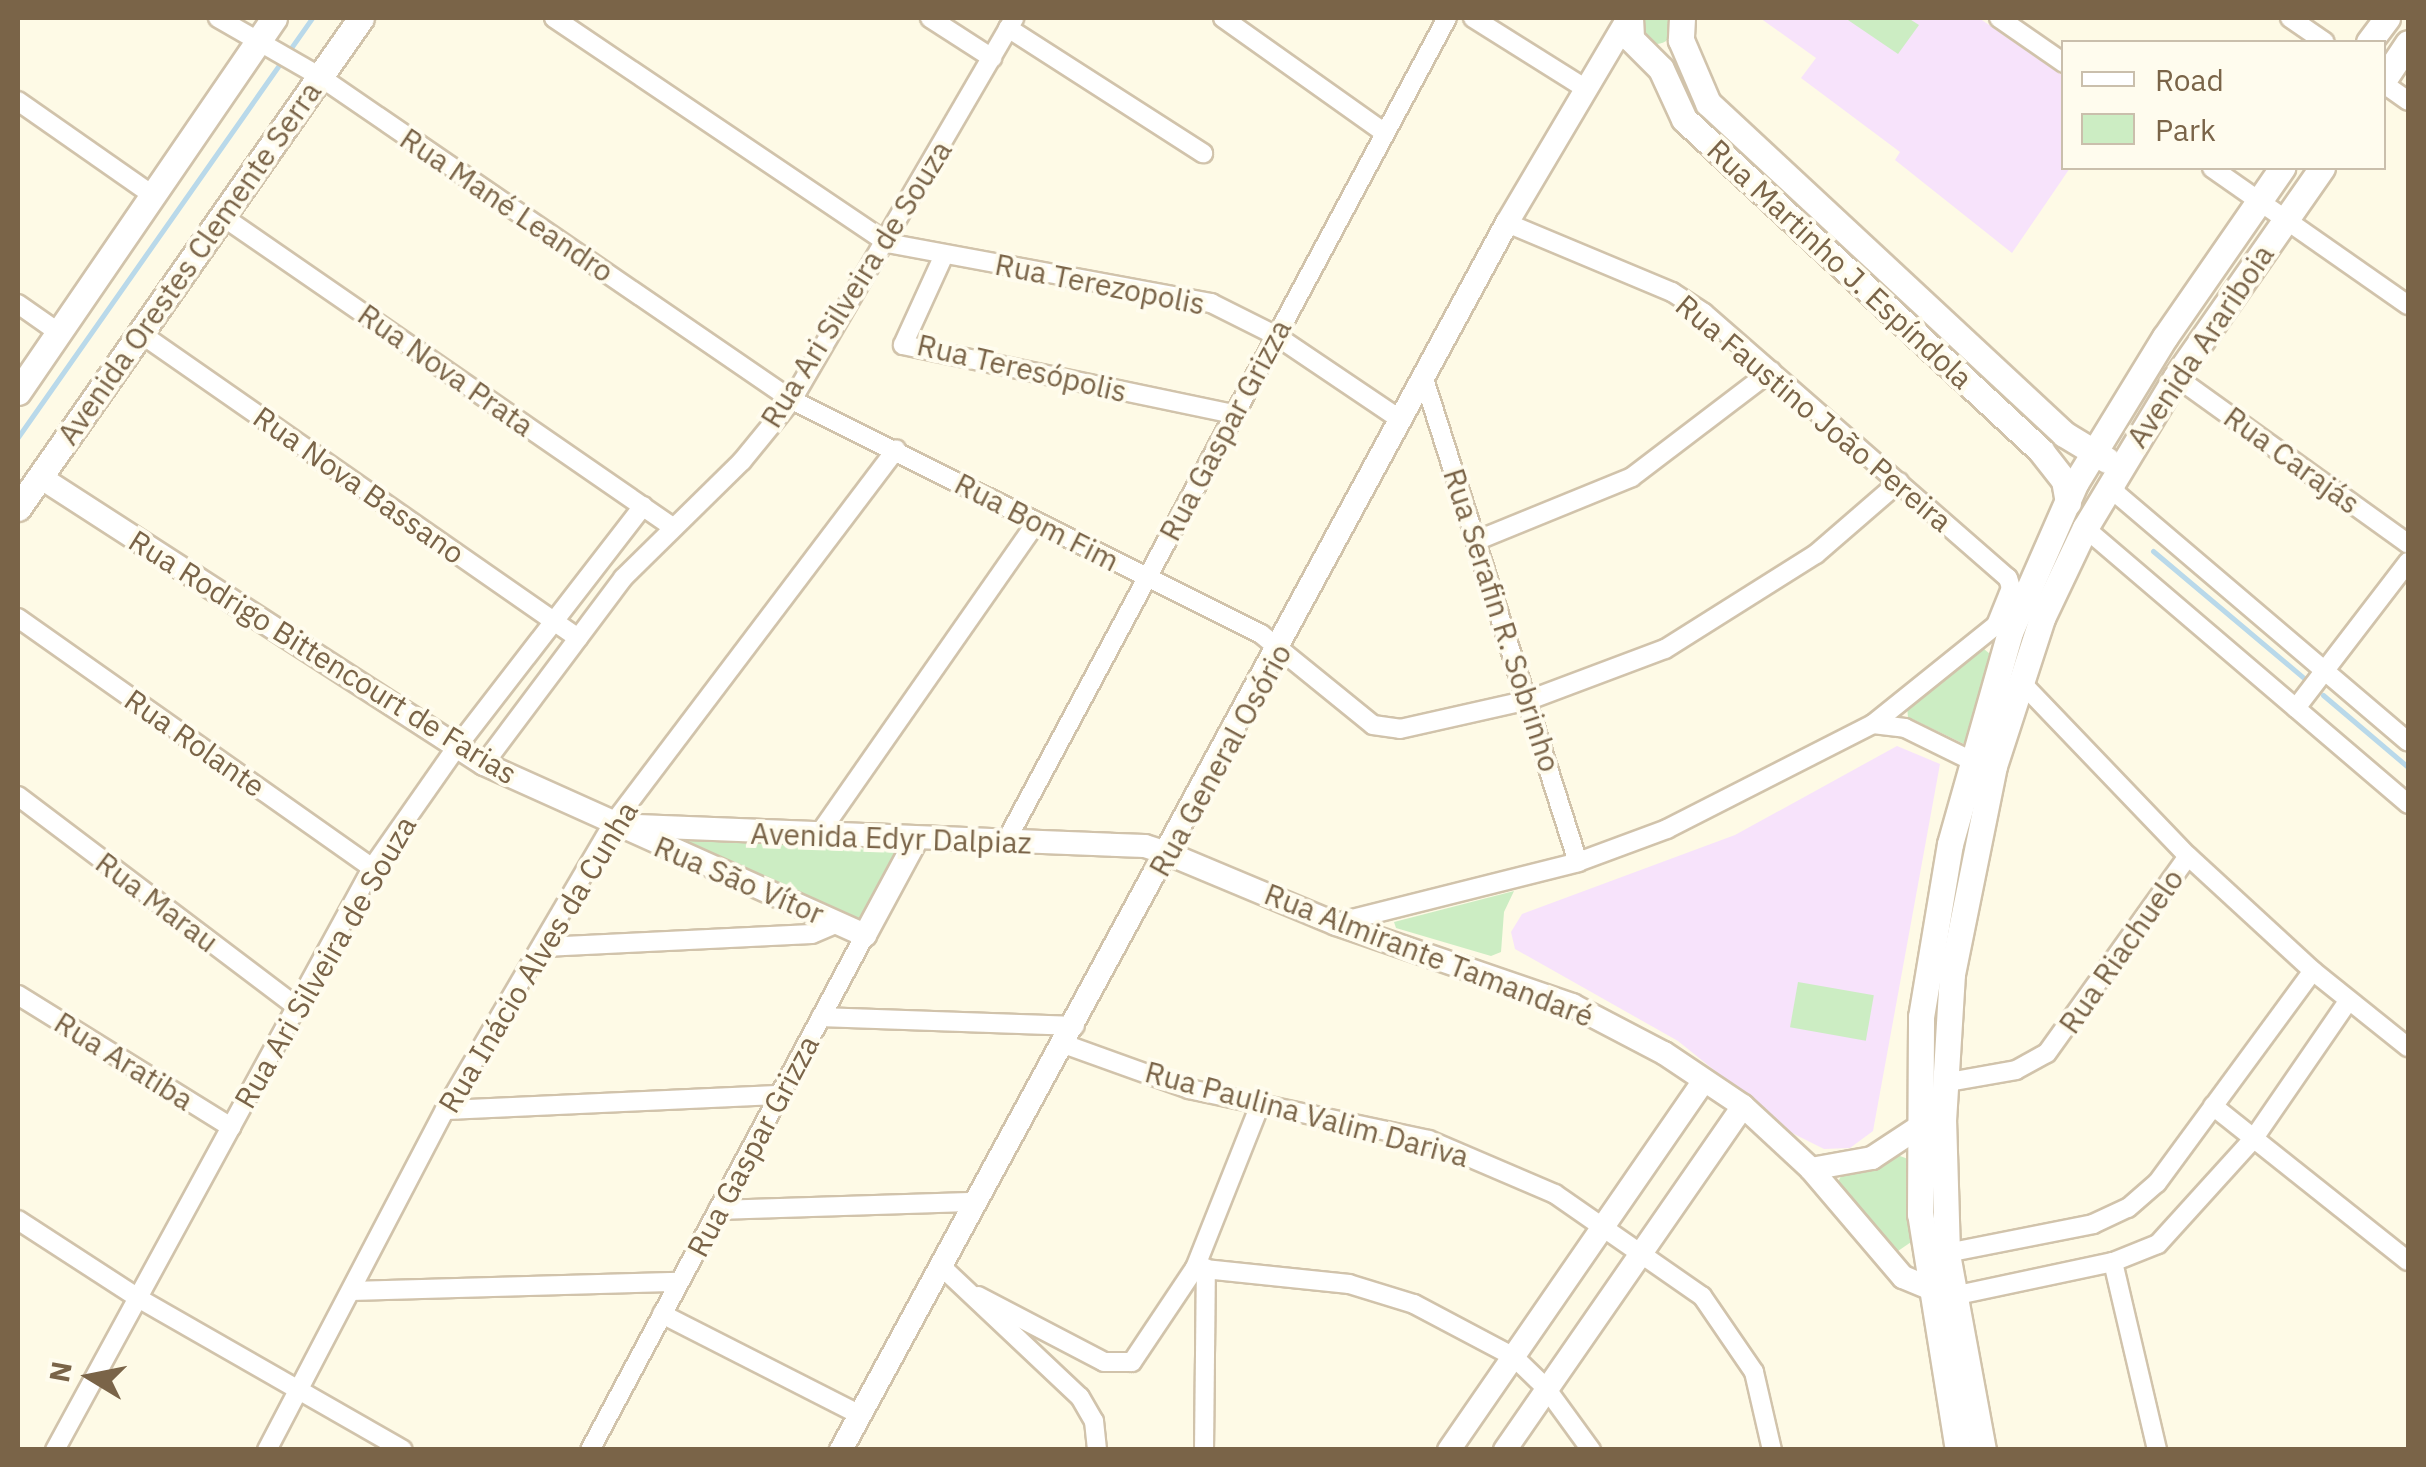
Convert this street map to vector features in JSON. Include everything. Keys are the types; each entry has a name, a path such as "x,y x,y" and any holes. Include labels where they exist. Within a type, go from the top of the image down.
{"main road":[{"path":"18,392 152,194 265,48 274,18"},
{"name":"Avenida Orestes Clemente Serra","path":"18,508 222,216 308,70 361,18"},
{"name":"Rua Martinho J. Espíndola","path":"1629,18 1641,50 1661,69 1684,119 2041,450 2064,480 2072,524 2085,528"},
{"path":"1641,50 1670,51 1681,29 1703,18"},
{"path":"2371,40 2387,18"},
{"name":"Rua Martinho J. Espíndola","path":"1681,29 1708,103 2064,434 2094,452"},
{"path":"2386,78 2408,43"},
{"name":"Avenida Arariboia","path":"1941,1295 1918,1127 1928,967 1950,844 1974,762 2003,628 2094,452 2165,336 2281,170"},
{"name":"Avenida Arariboia","path":"1941,1295 1947,1252 1943,1083 1948,1007 1974,853 2019,680 2053,589 2112,479 2176,377 2286,218 2310,171"},
{"path":"2195,293 2221,311"},
{"path":"2165,336 2191,355"},
{"path":"2094,452 2108,462 2112,479"},
{"path":"1941,1295 1958,1450"},
{"path":"1941,1295 1984,1450"}],"street":[{"name":"Rua Mané Leandro","path":"218,18 308,70 792,400"},
{"path":"554,18 888,243"},
{"path":"930,18 992,58"},
{"path":"1223,18 1382,132"},
{"name":"Rua Gaspar Grizza","path":"1006,844 1382,132 1447,18"},
{"path":"1473,18 1589,77 1641,50"},
{"name":"Rua General Osório","path":"840,1450 1281,648 1507,222 1589,77 1629,18"},
{"path":"1998,18 2061,61"},
{"path":"2290,18 2322,40"},
{"path":"1011,22 1203,153"},
{"name":"Rua Ari Silveira de Souza","path":"484,764 578,638 671,526 742,461 792,400 888,243 1011,22"},
{"path":"2386,83 2408,101"},
{"path":"18,100 152,194"},
{"path":"2215,170 2408,304"},
{"name":"Rua Nova Prata","path":"222,216 671,526"},
{"name":"Rua Faustino João Pereira","path":"1507,222 1672,292 1771,370 2008,578 2011,588 2003,628"},
{"name":"Rua Terezopolis","path":"888,243 944,256 1183,294 1275,335 1402,420"},
{"name":"Rua Teresópolis","path":"944,256 904,346 1232,414"},
{"path":"18,304 58,332"},
{"name":"Rua Nova Bassano","path":"140,333 578,638"},
{"path":"1478,540 1632,477 1771,370"},
{"name":"Rua Carajás","path":"2176,377 2408,544"},
{"name":"Rua Serafin R. Sobrinho","path":"1424,379 1578,862"},
{"name":"Rua Bom Fim","path":"792,400 896,449 1281,648 1373,725 1400,729 1529,700 1665,649 1737,608 1816,554 1899,482"},
{"name":"Rua Inácio Alves da Cunha","path":"266,1450 446,1110 612,826 896,449"},
{"name":"Rua Rodrigo Bittencourt de Farias","path":"40,477 456,748 612,826"},
{"path":"2112,479 2117,494 2408,742"},
{"name":"Rua Ari Silveira de Souza","path":"55,1450 372,868 456,748 643,506"},
{"path":"817,837 1035,524"},
{"path":"2085,528 2408,804"},
{"path":"2296,708 2408,562"},
{"name":"Rua Rolante","path":"18,618 372,868"},
{"path":"1336,924 1578,862 1734,800 1873,724 2003,628"},
{"path":"2019,680 2188,856 2313,971 2408,1048"},
{"path":"1873,724 1905,728 1974,762"},
{"name":"Rua Marau","path":"18,796 297,1006"},
{"name":"Avenida Edyr Dalpiaz","path":"612,826 916,842 1144,846 1168,854"},
{"name":"Rua São Vítor","path":"612,826 866,934"},
{"name":"Rua Gaspar Grizza","path":"590,1450 916,842"},
{"name":"Rua Almirante Tamandaré","path":"1168,854 1336,924 1572,1005 1704,1080 1743,1106 1810,1169 1903,1277 1941,1295"},
{"name":"Rua Riachuelo","path":"1943,1083 2016,1070 2047,1052 2188,856"},
{"path":"544,946 812,934 838,923"},
{"path":"1947,1252 2093,1224 2128,1208 2157,1183 2313,971"},
{"name":"Rua Aratiba","path":"18,995 230,1127"},
{"path":"1941,1295 2113,1262 2158,1244 2254,1138 2348,1001"},
{"name":"Rua Paulina Valim Dariva","path":"821,1017 1070,1035 1189,1089 1429,1140 1497,1164 1643,1250 1702,1296 1735,1336 1754,1372 1772,1450"},
{"path":"1449,1450 1704,1080"},
{"path":"446,1110 780,1095"},
{"path":"978,1296 1120,1365 1139,1354 1201,1268 1260,1106"},
{"path":"1505,1450 1743,1106"},
{"path":"2213,1106 2408,1261"},
{"path":"1810,1169 1872,1158 1918,1127"},
{"path":"718,1210 976,1202"},
{"path":"18,1220 138,1298 403,1450"},
{"path":"2113,1262 2157,1450"},
{"path":"942,1268 978,1296 1080,1397 1094,1421 1097,1450"},
{"path":"1201,1268 1382,1293 1514,1357 1546,1388 1590,1450"},
{"path":"1201,1268 1204,1450"},
{"path":"351,1291 679,1282"},
{"path":"662,1314 860,1415"}],"shaded area":[{"path":"1760,18 1979,18 2061,75 2061,170 2069,170 2012,253 1895,160 1900,152 1801,78 1816,58"},
{"path":"1897,746 1940,764 1873,1131 1850,1148 1824,1149 1792,1133 1678,1041 1515,949 1511,932 1522,914 1735,835"}],"green space":[{"path":"1657,14 1671,23 1672,29 1663,43 1657,44 1643,35 1642,29 1651,15"},
{"path":"1845,18 1908,18 1919,25 1898,54"},
{"path":"1984,649 1990,654 1964,744 1908,717 1907,707"},
{"path":"659,838 903,848 859,923"},
{"path":"1514,891 1504,912 1501,952 1491,956 1396,928 1394,922"},
{"path":"1798,982 1874,995 1866,1041 1790,1027"},
{"path":"1892,1153 1908,1159 1910,1167 1914,1240 1898,1251 1836,1186 1841,1176"}],"waterway":[{"path":"18,437 312,18"},
{"path":"1674,65 1693,99"},
{"path":"2153,551 2304,678"},
{"path":"2323,695 2408,767"}]}
